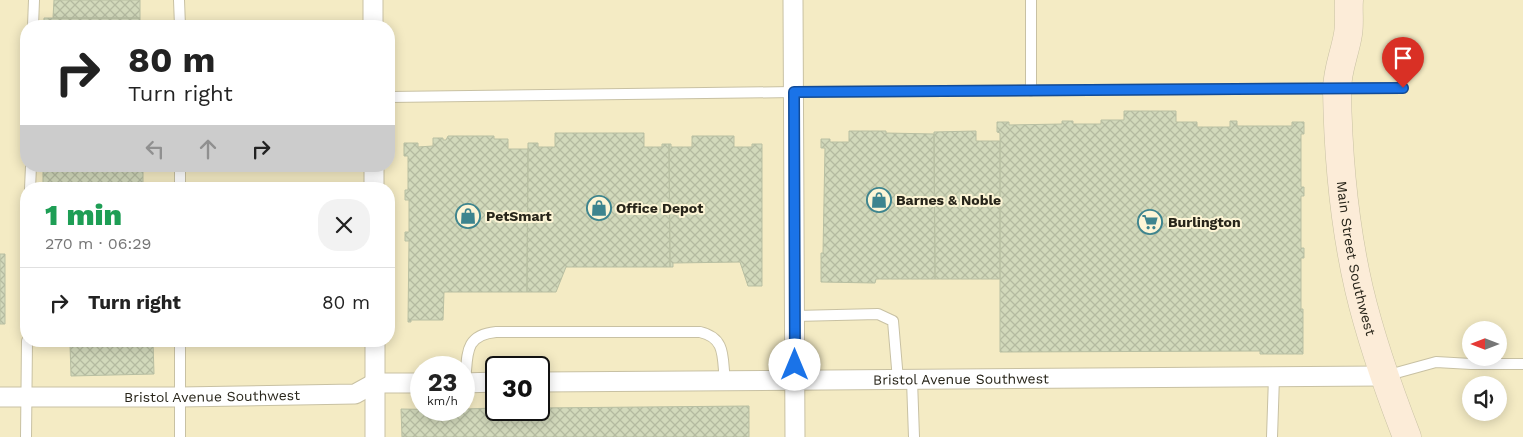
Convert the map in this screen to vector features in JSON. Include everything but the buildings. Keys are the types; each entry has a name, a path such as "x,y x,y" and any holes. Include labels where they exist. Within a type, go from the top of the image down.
{"street":[{"path":"372,0 373,20"},
{"path":"793,0 796,437"},
{"name":"Main Street Southwest","path":"1329,0 1330,37 1337,82 1341,171 1353,259 1365,311 1384,376 1407,437"},
{"name":"Main Street Southwest","path":"1337,82 1348,33 1349,0"},
{"path":"375,347 375,437"},
{"name":"Bristol Avenue Southwest","path":"550,382 1384,376"},
{"name":"Bristol Avenue Southwest","path":"0,396 180,397 355,394 375,383 410,383"}],"lane":[{"path":"33,20 34,0"},
{"path":"180,0 180,20"},
{"path":"1031,0 1031,90"},
{"path":"395,97 1031,90 1337,82 1403,88"},
{"path":"795,316 878,314 893,321 914,437"},
{"path":"468,356 471,343 485,333 700,332 710,334 720,344 725,382"},
{"path":"26,437 27,347"},
{"path":"180,347 180,437"},
{"path":"1384,376 1436,362 1523,364"},
{"path":"1272,437 1274,377"}],"shaded area":[{"path":"0,0 1523,0 1523,437 0,437"}],"place":[{"name":"Barnes & Noble","path":"879,200"},
{"name":"Office Depot","path":"599,208"},
{"name":"PetSmart","path":"468,216"},
{"name":"Burlington","path":"1150,222"}],"route":[{"path":"795,365 794,92 1403,88"}]}
